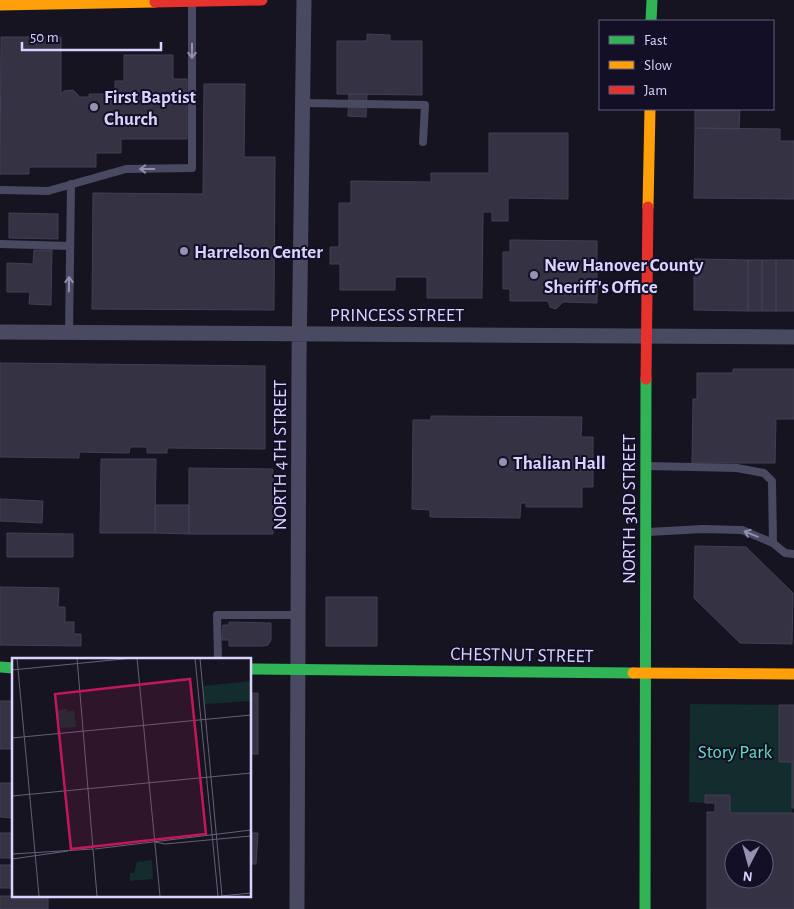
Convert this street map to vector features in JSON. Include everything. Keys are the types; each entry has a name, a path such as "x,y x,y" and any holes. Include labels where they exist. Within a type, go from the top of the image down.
{"main road":[{"path":"0,5 262,0"},
{"path":"651,20 652,0"},
{"name":"NORTH 3RD STREET","path":"645,909 645,532 650,110"},
{"name":"CHESTNUT STREET","path":"251,669 794,674"}],"street":[{"name":"NORTH 4TH STREET","path":"297,909 304,0"},
{"name":"PRINCESS STREET","path":"0,332 794,337"}],"lane":[{"path":"0,190 48,191 126,169 192,168 192,2"},
{"path":"302,103 425,105 423,142"},
{"path":"69,333 71,184"},
{"path":"0,244 70,246"},
{"path":"646,466 737,468 764,473 772,481 773,542"},
{"path":"645,532 703,529 742,530 773,542 785,553 794,554"},
{"path":"218,658 217,615 300,615"}],"green space":[{"name":"Story Park","path":"690,704 779,705 779,762 792,762 792,813 730,813 730,795 705,795 705,803 689,802"}],"building":[{"path":"367,34 390,35 390,41 422,41 422,95 337,94 337,41 367,41"},
{"name":"First Baptist Church","path":"1,37 61,37 61,94 64,91 73,90 80,97 89,97 89,94 115,94 115,81 124,81 124,55 173,55 173,79 187,79 187,139 121,139 121,153 96,153 96,167 29,167 29,174 0,174"},
{"name":"Harrelson Center","path":"204,84 245,84 244,157 275,157 274,310 92,309 93,193 203,194"},
{"path":"349,94 367,94 366,117 348,116"},
{"path":"695,110 740,110 739,129 695,128"},
{"path":"695,128 780,129 780,141 794,141 794,199 694,198"},
{"path":"489,133 568,133 568,199 508,198 508,221 492,221 492,212 483,212 482,298 427,298 427,277 395,277 395,290 340,290 340,264 330,264 330,247 339,247 339,203 351,203 351,181 431,182 431,173 489,173"},
{"path":"9,213 58,214 58,239 9,238"},
{"path":"510,240 597,241 597,303 563,302 556,309 550,307 548,301 510,301 510,289 503,289 503,252 510,252"},
{"path":"34,250 52,250 51,305 29,304 30,292 7,292 7,263 33,264"},
{"path":"694,259 748,260 748,311 694,310"},
{"path":"748,260 762,260 762,311 748,311"},
{"path":"762,260 776,260 776,311 762,311"},
{"path":"776,260 794,260 794,311 776,311"},
{"path":"0,363 265,366 265,449 167,448 167,453 147,453 147,447 130,447 129,453 79,452 79,458 0,457"},
{"path":"733,369 794,369 794,419 776,419 775,463 692,463 693,399 697,399 697,373 733,373"},
{"name":"Thalian Hall","path":"431,416 582,417 581,437 593,437 593,487 582,487 582,507 526,507 526,503 521,503 520,518 430,517 430,510 412,509 413,420 431,420"},
{"path":"101,459 156,459 155,533 100,533"},
{"path":"189,468 273,469 273,534 189,534"},
{"path":"0,499 43,501 42,523 0,521"},
{"path":"155,505 189,505 189,534 155,533"},
{"path":"7,533 73,534 73,557 7,557"},
{"path":"695,546 746,547 793,593 792,644 740,643 694,598"},
{"path":"0,587 59,588 58,607 65,607 65,622 74,622 74,634 81,634 81,646 0,645"},
{"path":"326,597 377,597 377,646 326,646"},
{"path":"229,622 271,623 271,640 268,645 263,646 229,646 229,640 222,640 223,625 229,625"},
{"path":"251,693 258,693 258,754 251,754"},
{"path":"0,701 12,701 12,749 0,749"},
{"path":"779,705 794,705 794,808 792,808 792,762 779,762"},
{"path":"0,783 12,783 12,818 0,817"},
{"path":"705,795 730,795 730,813 794,813 794,909 707,909 707,812 715,812 715,803 705,803"},
{"path":"0,833 12,833 12,858 0,858"},
{"path":"251,833 258,833 256,864 251,864"},
{"path":"0,865 12,865 12,888 0,888"},
{"path":"0,896 48,896 48,909 0,909"}],"traffic: fast":[{"path":"651,20 652,0"},
{"path":"645,909 646,379"},
{"path":"0,667 12,668"},
{"path":"251,669 633,673"}],"traffic: slow":[{"path":"0,5 155,2"},
{"path":"648,207 650,110"},
{"path":"633,673 794,674"}],"traffic: jam":[{"path":"155,2 262,0"},
{"path":"646,379 648,207"}],"place":[{"name":"First Baptist Church","path":"94,107"},
{"name":"Harrelson Center","path":"184,251"},
{"name":"New Hanover County Sheriff's Office","path":"534,275"},
{"name":"Thalian Hall","path":"503,462"}]}
